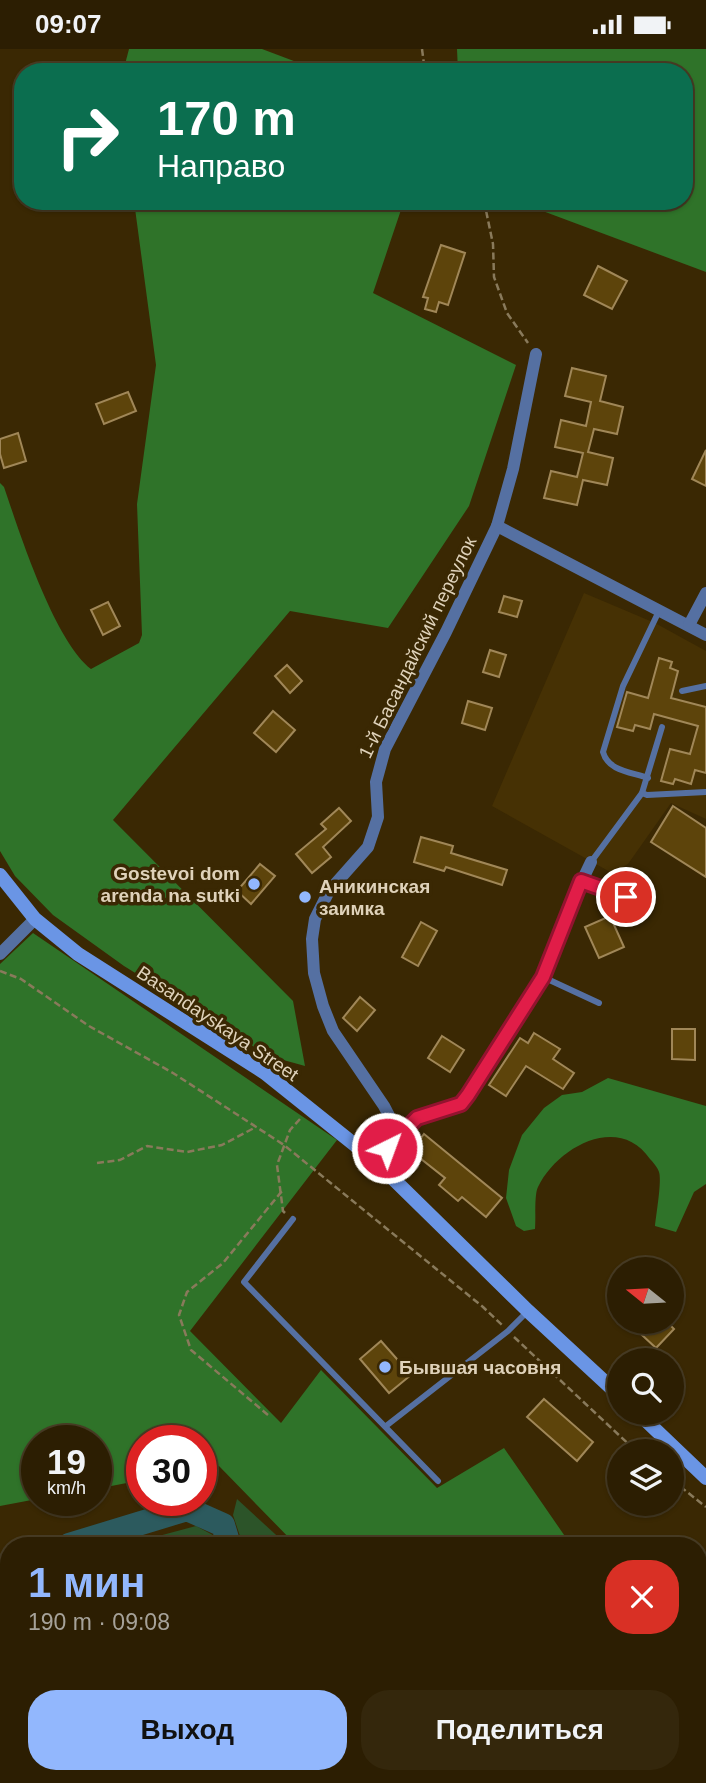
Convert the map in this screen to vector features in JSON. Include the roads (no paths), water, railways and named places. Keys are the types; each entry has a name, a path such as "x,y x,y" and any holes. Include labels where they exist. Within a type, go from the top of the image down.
{"street":[{"name":"1-й Басандайский переулок","path":"399,1135 384,1106 333,1031 314,973 314,929 321,904 329,891 368,847 378,817 376,782 385,749 497,526 513,469 536,354"},
{"path":"497,526 706,635"},
{"path":"689,625 706,593"},
{"path":"375,1161 417,1118 461,1104 468,1095 543,977 591,862"},
{"name":"Basandayskaya Street","path":"0,875 35,919 78,954 265,1073 375,1161 528,1311 607,1384"},
{"path":"0,954 35,919"},
{"path":"651,1425 706,1478"}],"lane":[{"path":"648,778 612,767 605,760 603,752 623,686 660,609"},
{"path":"682,691 706,686"},
{"path":"591,862 642,793 662,727"},
{"path":"642,793 706,792"},
{"path":"581,881 649,905"},
{"path":"543,977 599,1003"},
{"path":"293,1219 244,1282 438,1481"},
{"path":"386,1426 508,1331 528,1311"}],"waterway":[{"path":"95,1537 187,1509 223,1525 227,1537"}],"place":[{"name":"Gostevoi dom arenda na sutki","path":"254,884"},
{"name":"Аникинская заимка","path":"305,897"},
{"name":"Бывшая часовня","path":"385,1367"}]}
